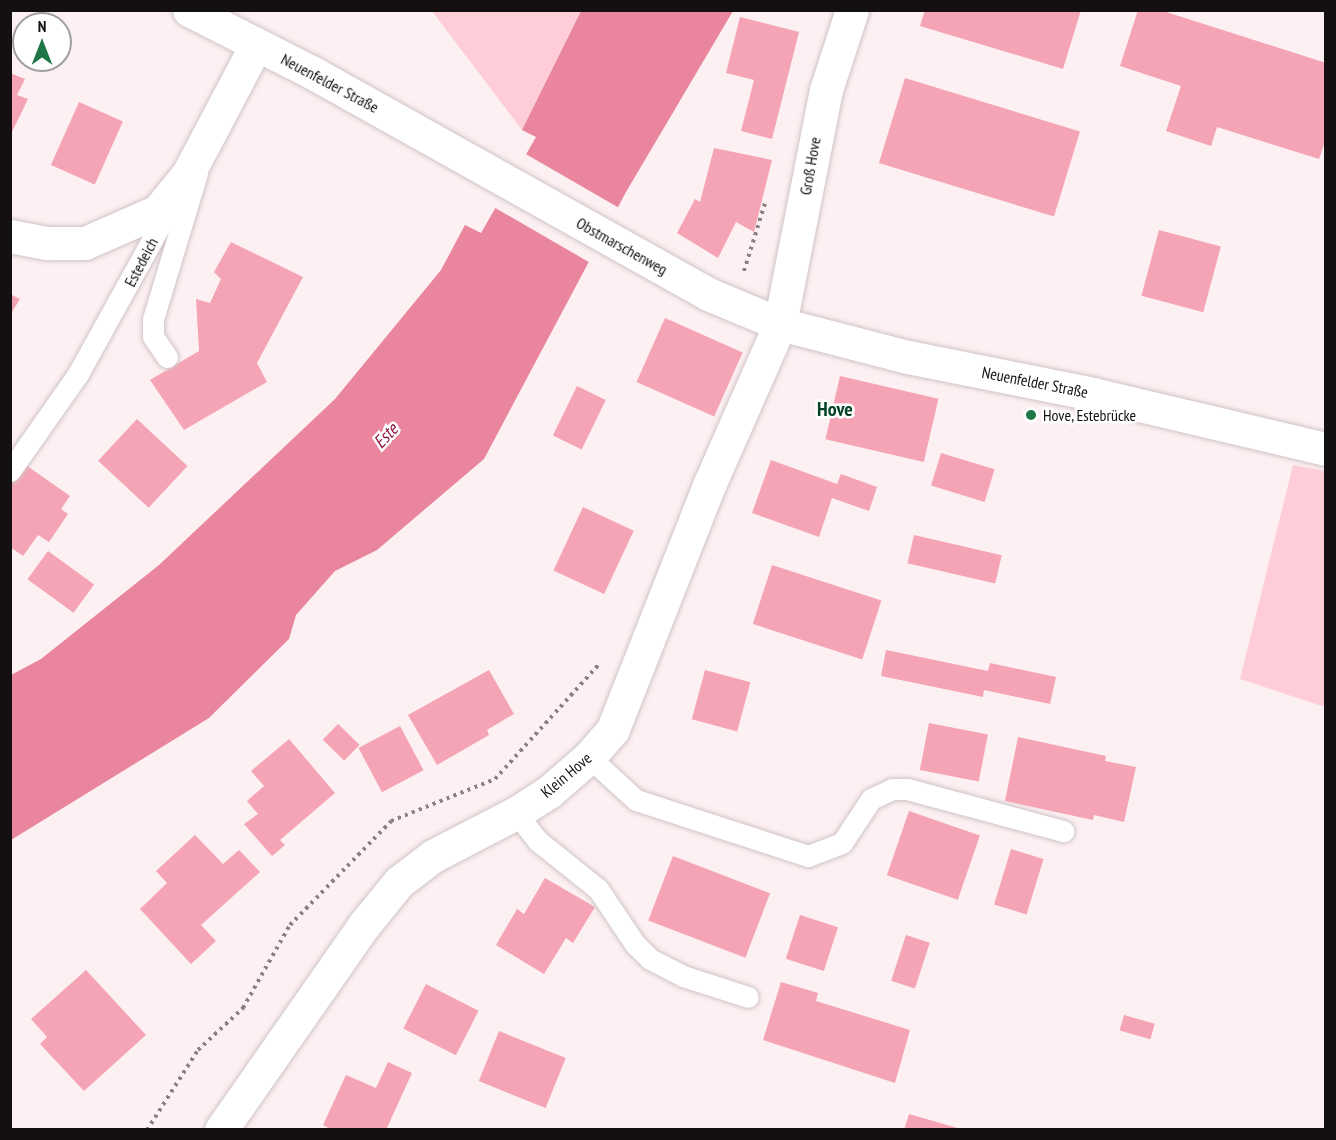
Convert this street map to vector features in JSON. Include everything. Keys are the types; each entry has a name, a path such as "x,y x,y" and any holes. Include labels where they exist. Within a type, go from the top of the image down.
{"street":[{"name":"Neuenfelder Straße","path":"189,10 469,160"},
{"name":"Groß Hove","path":"780,324 826,90 852,10"},
{"name":"Estedeich","path":"188,174 256,45"},
{"name":"Obstmarschenweg","path":"469,160 607,238 734,305 780,324"},
{"path":"10,236 47,243 85,243 158,211 188,174"},
{"name":"Neuenfelder Straße","path":"780,324 886,352 1093,394 1326,449"},
{"name":"Klein Hove","path":"221,1130 364,925 399,882 433,856 516,813 589,757 613,729 710,483 780,324"}],"lane":[{"path":"166,357 153,336 153,319 209,133"},
{"name":"Estedeich","path":"10,471 78,374 188,174"},
{"path":"589,757 636,800 808,856 843,843 864,807 882,791 892,789 908,789 1063,831"},
{"path":"516,813 538,841 598,889 634,944 650,959 683,976 748,997"}],"path":[{"path":"734,305 768,196"},
{"path":"147,1130 198,1050 243,1008 290,925 391,821 495,779 602,660"}],"shaded area":[{"path":"432,11 581,11 522,130"},
{"path":"1293,465 1325,471 1325,707 1240,679"}],"water":[{"name":"Este","path":"581,11 733,11 626,192 484,459 377,550 335,571 296,615 289,639 209,718 11,840 11,675 41,659 159,565 335,399 441,270 465,225 481,233 536,137 522,130"}],"pier":[{"path":"524,153 621,209 590,263 493,207"}],"building":[{"path":"925,10 1081,10 1063,69 920,26"},
{"path":"1138,10 1160,10 1326,63 1326,139 1319,159 1217,127 1211,146 1166,131 1181,86 1120,66"},
{"path":"740,17 799,32 772,139 741,131 754,80 726,73"},
{"path":"10,73 25,79 17,95 28,99 10,136"},
{"path":"905,78 1080,132 1054,217 879,163"},
{"path":"79,102 123,122 95,185 51,165"},
{"path":"714,148 772,160 754,232 736,222 718,258 677,233 695,199 700,202"},
{"path":"1159,230 1221,247 1203,312 1141,296"},
{"path":"231,242 303,277 257,363 267,382 184,430 150,380 199,351 196,299 210,303 221,279 214,272"},
{"path":"10,294 20,299 10,315"},
{"path":"665,318 743,353 714,417 637,382"},
{"path":"840,376 938,399 924,462 825,439"},
{"path":"577,386 606,400 582,449 553,435"},
{"path":"137,419 187,466 149,508 98,461"},
{"path":"941,453 995,469 985,502 931,486"},
{"path":"771,460 837,484 841,474 877,487 869,511 832,498 819,537 752,513"},
{"path":"23,463 70,496 61,509 68,514 49,542 38,535 23,556 10,547 10,482"},
{"path":"583,507 634,531 604,594 553,570"},
{"path":"914,535 1002,555 995,584 907,563"},
{"path":"48,551 94,585 74,613 27,579"},
{"path":"772,565 881,601 862,660 753,624"},
{"path":"886,650 988,671 990,663 1056,677 1050,704 984,690 983,697 881,676"},
{"path":"489,670 514,714 487,730 489,735 437,765 408,715"},
{"path":"705,670 750,682 737,731 692,719"},
{"path":"929,723 988,734 979,782 920,770"},
{"path":"338,724 360,745 344,761 323,740"},
{"path":"400,726 423,770 382,792 359,748"},
{"path":"1018,737 1106,756 1105,761 1136,767 1124,822 1094,815 1093,820 1005,801"},
{"path":"289,739 335,793 280,840 285,845 272,856 244,824 258,814 247,801 264,786 251,771"},
{"path":"909,811 980,835 958,900 887,875"},
{"path":"195,835 223,864 239,850 260,872 201,925 216,941 191,964 140,909 167,883 156,871"},
{"path":"1011,849 1044,859 1027,914 994,904"},
{"path":"673,856 770,893 745,958 648,920"},
{"path":"545,878 595,907 573,943 566,938 544,974 496,945 517,909 524,914"},
{"path":"800,915 838,927 824,971 786,959"},
{"path":"906,935 930,943 915,988 891,981"},
{"path":"86,970 146,1035 84,1091 40,1044 47,1037 31,1019"},
{"path":"781,982 818,993 816,1001 910,1030 895,1083 763,1040"},
{"path":"426,984 479,1011 456,1055 403,1029"},
{"path":"1124,1015 1155,1024 1150,1039 1120,1030"},
{"path":"499,1031 566,1058 546,1108 479,1081"},
{"path":"388,1062 412,1073 386,1130 332,1130 323,1125 346,1075 376,1088"},
{"path":"909,1114 961,1129 961,1130 904,1130"}],"place":[{"name":"Hove, Estebrücke","path":"1031,415"}],"district":[{"name":"Hove","path":"835,409"}]}
